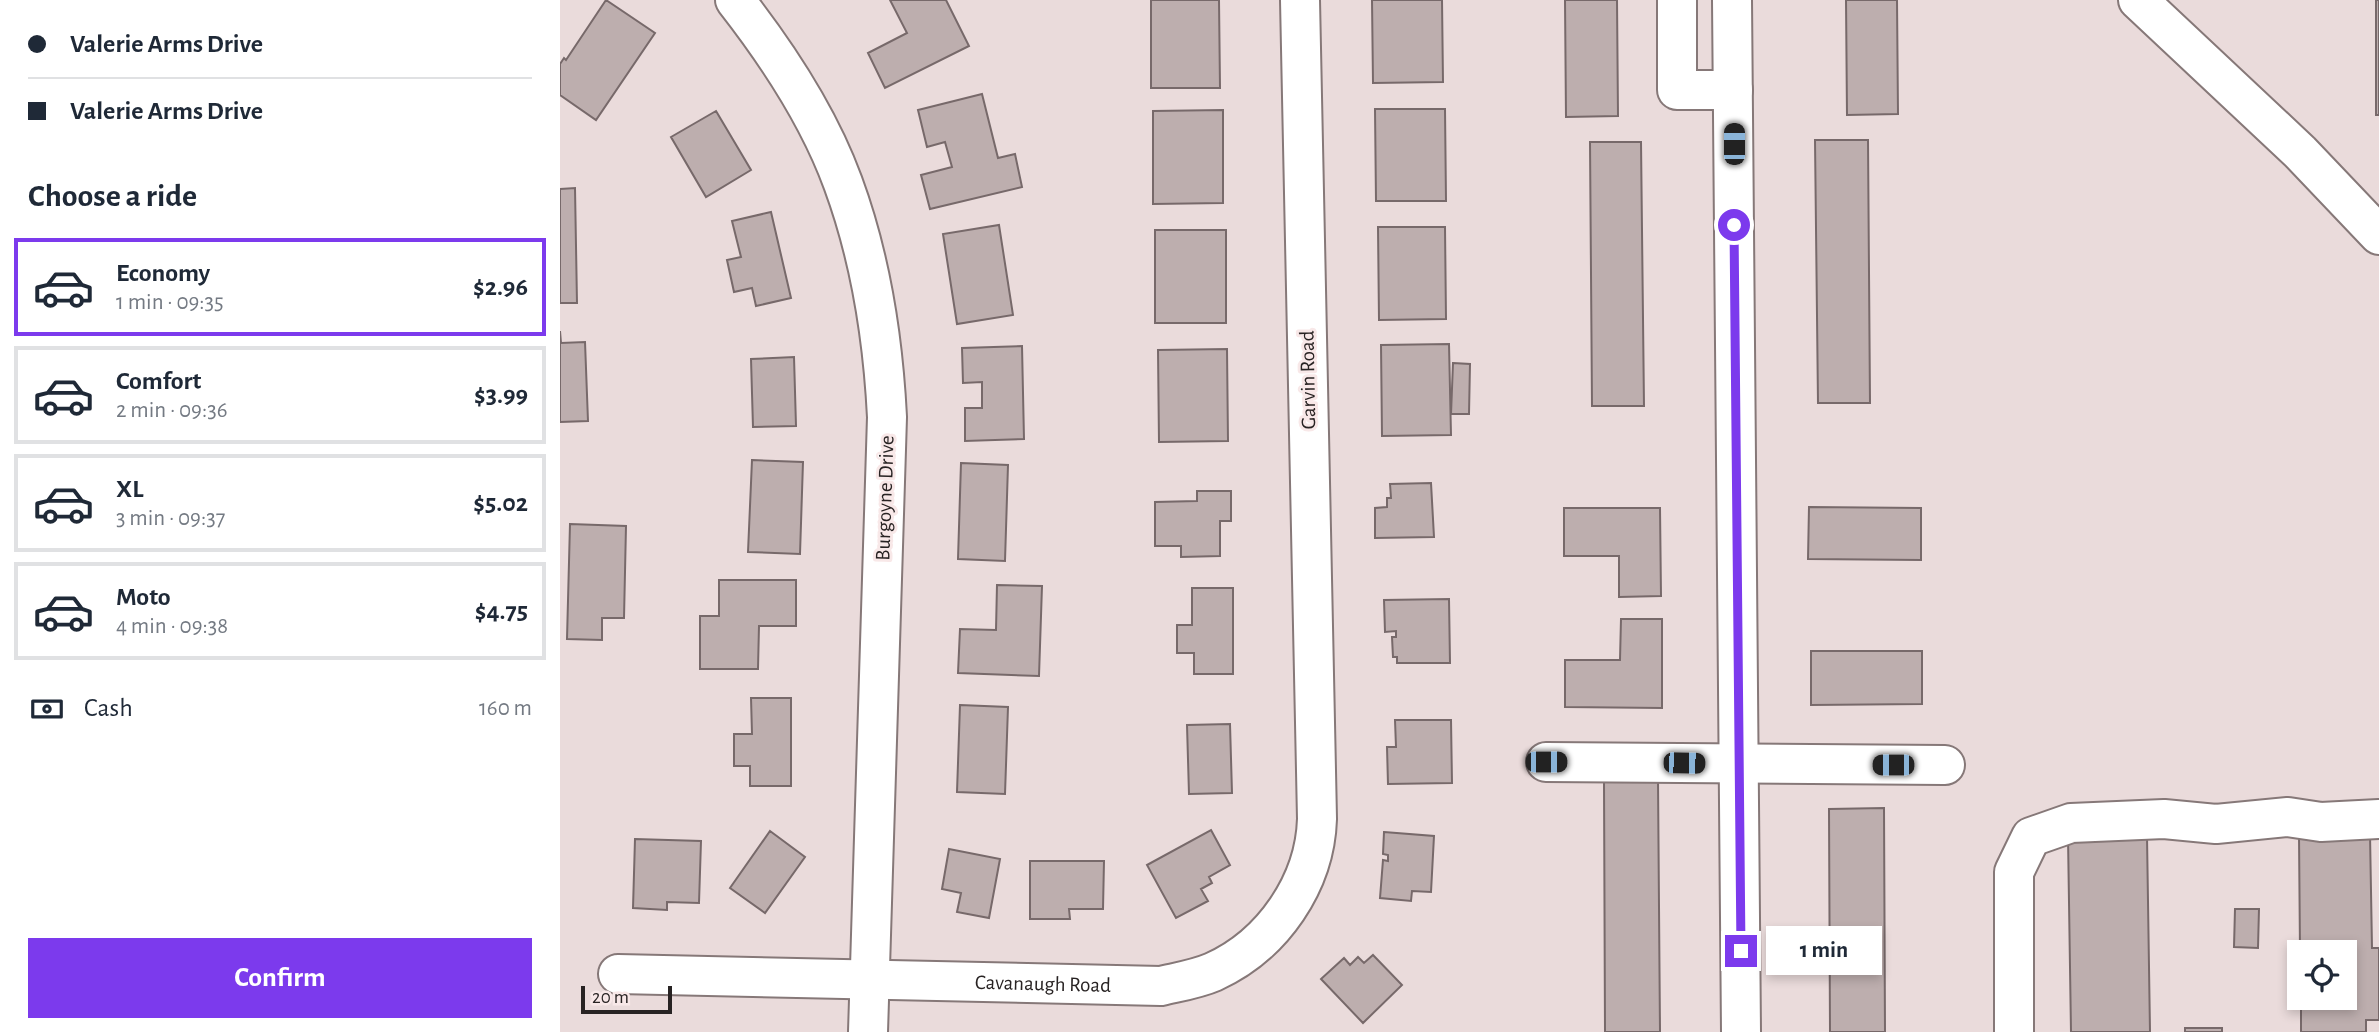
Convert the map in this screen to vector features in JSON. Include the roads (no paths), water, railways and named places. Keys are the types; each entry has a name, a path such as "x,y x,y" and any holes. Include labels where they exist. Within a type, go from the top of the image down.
{"street":[{"name":"Burgoyne Drive","path":"736,0 810,111 843,181 863,243 877,306 884,359 887,418 868,1032"},
{"name":"Garvin Road","path":"1300,0 1316,760"},
{"path":"1677,0 1678,90 1733,90"},
{"path":"1732,0 1741,1032"},
{"path":"2138,0 2300,152 2379,235"},
{"name":"Cavanaugh Road","path":"618,974 1161,986 1213,972 1237,958 1263,937 1301,888 1316,843 1316,760"},
{"path":"1546,762 1945,765"},
{"path":"2014,1032 2014,872 2031,837 2071,823 2164,819 2216,824 2288,817 2321,821 2379,819"}]}
